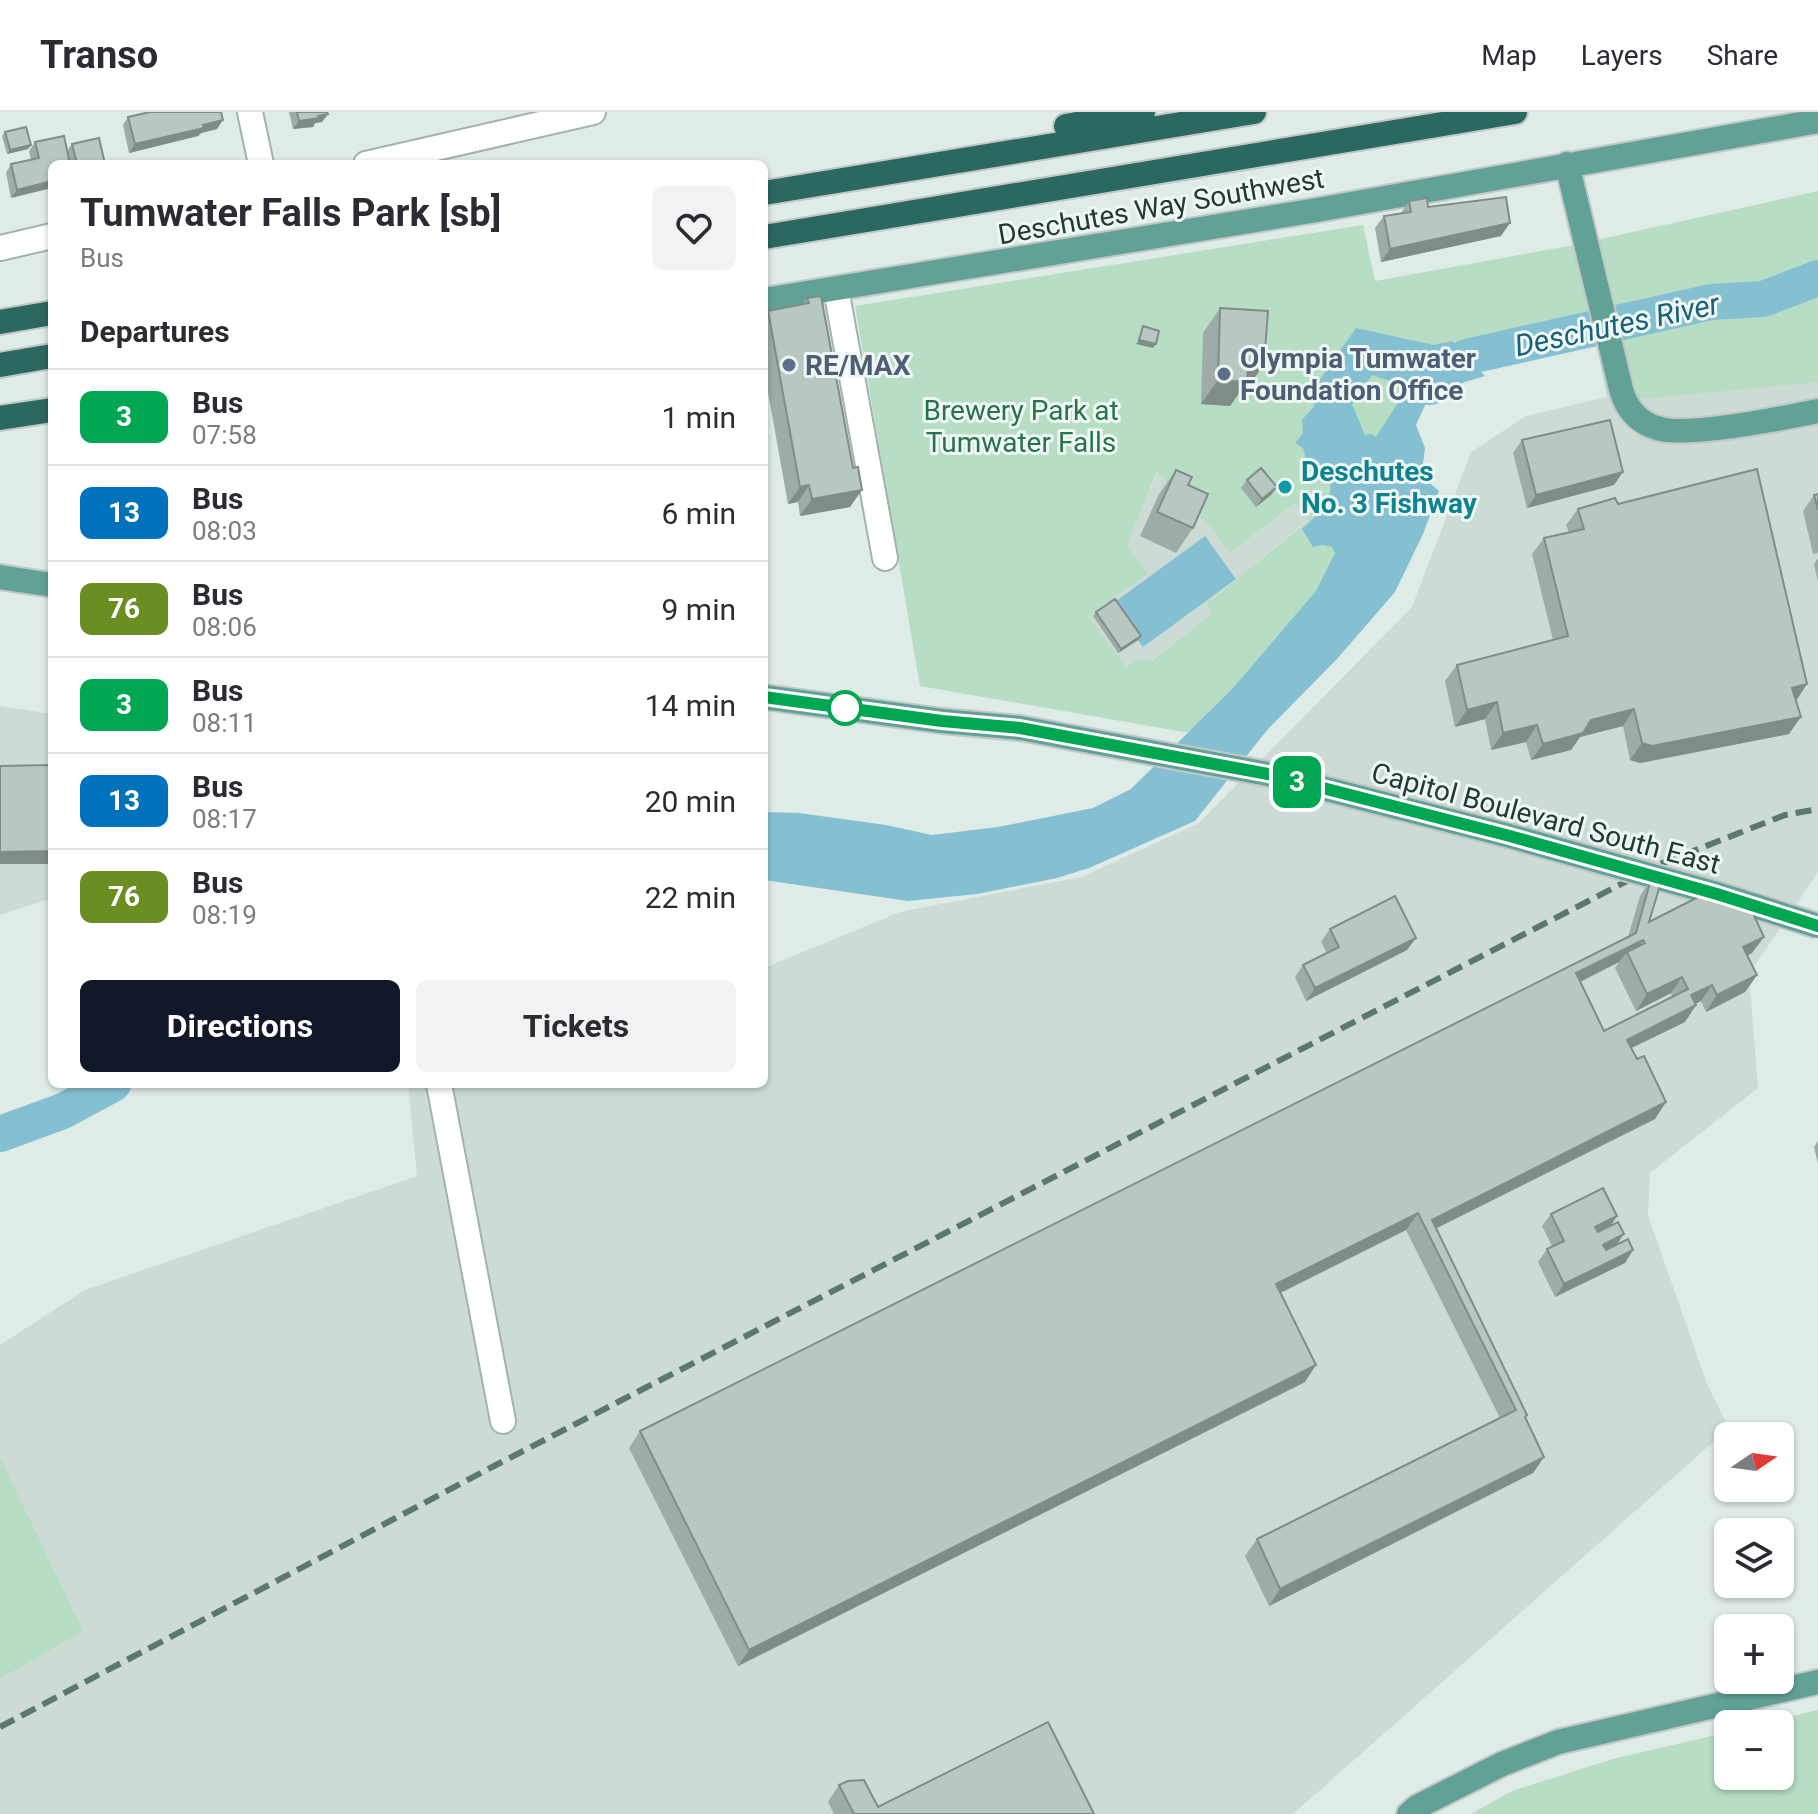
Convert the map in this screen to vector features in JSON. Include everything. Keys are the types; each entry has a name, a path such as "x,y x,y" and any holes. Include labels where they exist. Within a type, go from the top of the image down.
{"highway":[{"path":"768,188 801,175 1143,112"},
{"path":"768,189 1254,112"},
{"path":"768,236 1515,112"},
{"path":"0,322 48,314"},
{"path":"0,365 48,357"},
{"path":"0,418 48,411"}],"main road":[{"name":"Deschutes Way Southwest","path":"768,299 1301,213 1818,121"},
{"path":"1567,164 1621,389 1629,410 1659,429 1683,431 1818,411"},
{"path":"1789,417 1818,421"},
{"path":"0,577 48,584"},
{"name":"Capitol Boulevard South East","path":"768,698 942,721 1020,728 1268,774 1521,839 1818,926"},
{"path":"1409,1814 1502,1764 1558,1742 1818,1682"}],"street":[{"path":"250,112 260,160"},
{"path":"381,160 536,119 593,112"},
{"path":"0,248 48,237"},
{"path":"836,289 885,558"},
{"path":"440,1088 503,1421"}],"shaded area":[{"path":"1818,380 1818,872 1749,974 1758,1088 1650,1173 1648,1215 1707,1384 1726,1422 1714,1422 1714,1441 1293,1814 0,1814 0,1679 82,1631 0,1457 0,1345 85,1290 417,1176 408,1088 768,1088 768,966 900,912 1081,877 1199,823 1412,607 1471,452 1526,416 1648,387"},
{"path":"1158,472 1230,553 1297,503 1308,520 1206,604 1212,614 1150,661 1126,668 1088,616 1148,574 1126,544"},
{"path":"0,706 48,713 48,899 0,915"}],"green space":[{"name":"Brewery Park at Tumwater Falls","path":"1818,191 1818,382 1653,398 1607,396 1594,330 1466,357 1426,391 1367,553 1213,737 920,686 855,306 1363,225 1375,281 1569,246","holes":["1157,472 1210,527 1230,553 1296,503 1308,521 1206,604 1212,614 1151,661 1138,659 1126,667 1088,616 1148,574 1127,544"]},
{"path":"0,1457 83,1631 0,1679"},
{"path":"1818,1710 1818,1814 1471,1814 1512,1791 1613,1759 1714,1735 1714,1790 1794,1790 1794,1716"}],"water":[{"path":"1356,328 1434,345 1452,341 1485,376 1431,392 1416,425 1425,448 1422,472 1432,471 1431,484 1439,491 1423,534 1395,592 1337,659 1268,729 1195,821 1089,868 1057,878 977,894 908,901 768,881 768,812 799,813 886,825 932,835 998,827 1093,808 1131,789 1234,687 1316,591 1335,553 1332,547 1313,547 1302,529 1320,511 1330,494 1327,477 1306,459 1303,448 1295,443 1303,433 1302,420 1314,406 1314,388","holes":["1372,375 1408,387 1376,437 1365,435 1352,404"]},
{"path":"1205,536 1236,579 1143,647 1112,604"}],"building":[{"path":"150,112 221,112 223,120 203,125 204,128 135,144 128,117"},
{"path":"297,112 327,112 328,114 299,121"},
{"path":"26,127 31,145 10,150 5,132"},
{"path":"64,136 69,160 48,160 48,182 17,190 11,164 39,158 35,142"},
{"path":"99,138 104,160 76,160 72,144"},
{"path":"1506,197 1510,223 1390,249 1384,216 1411,212 1409,201 1427,198 1428,207"},
{"path":"821,296 853,468 858,467 862,490 812,499 809,485 800,487 768,311 809,303 807,298"},
{"path":"1220,308 1268,311 1264,364 1248,364 1247,382 1218,380"},
{"path":"1143,326 1159,331 1156,344 1139,340"},
{"path":"1610,420 1623,472 1536,495 1522,440"},
{"path":"1261,468 1277,487 1262,499 1247,480"},
{"path":"1757,469 1807,684 1792,688 1801,717 1652,746 1642,743 1634,709 1591,720 1583,733 1543,744 1537,725 1503,733 1497,702 1467,710 1457,665 1568,636 1544,538 1584,529 1578,509 1615,498 1618,504"},
{"path":"1176,470 1192,477 1188,485 1208,494 1193,528 1157,512"},
{"path":"1115,599 1141,636 1121,649 1096,612"},
{"path":"48,765 48,851 0,852 0,766"},
{"path":"1651,879 1661,882 1649,922 1702,895 1751,909 1764,937 1743,947 1757,975 1717,995 1712,985 1691,995 1696,1005 1627,1040 1637,1059 1644,1056 1666,1102 1432,1220 1527,1415 1525,1417 1544,1457 1280,1589 1257,1539 1516,1410 1418,1213 1276,1284 1316,1365 749,1650 640,1431 1636,933","holes":["1643,940 1645,943 1627,952 1647,994 1682,977 1688,989 1604,1031 1576,973"]},
{"path":"1395,896 1416,938 1315,988 1303,965 1339,947 1330,929"},
{"path":"1603,1188 1617,1216 1595,1227 1598,1232 1618,1222 1624,1234 1603,1245 1606,1250 1628,1239 1633,1250 1564,1284 1547,1249 1564,1241 1551,1214"},
{"path":"1048,1722 1094,1814 854,1814 839,1785 864,1780 878,1807"}],"waterway":[{"name":"Deschutes River","path":"1430,387 1466,357 1711,302 1763,299 1818,278"},
{"name":"Deschutes River","path":"0,1134 63,1111 106,1088"}],"railway":[{"path":"0,1727 496,1465 1660,864 1785,815 1818,809"}],"bus line":[{"name":"3","path":"768,698 942,721 1020,728 1268,774 1506,835 1717,894 1818,926"}],"place":[{"name":"RE/MAX","path":"789,365"},
{"name":"Olympia Tumwater Foundation Office","path":"1224,374"},
{"name":"Deschutes No. 3 Fishway","path":"1285,487"}]}
